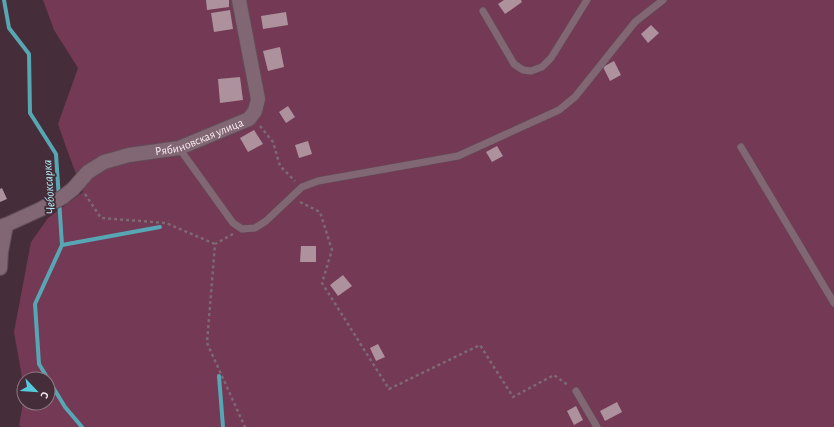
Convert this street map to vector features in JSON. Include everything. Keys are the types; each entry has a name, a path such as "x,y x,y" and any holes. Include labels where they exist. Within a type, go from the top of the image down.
{"street":[{"name":"Рябиновская улица","path":"68,193 88,172 104,162 129,155 178,148 249,119 255,112 258,99 239,0"},
{"path":"0,268 3,226 41,209 68,193"}],"lane":[{"path":"483,11 514,64 523,70 532,70 542,67 551,58 587,0"},
{"path":"178,148 233,223 242,229 255,228 266,221 302,187 318,181 458,156 559,110 575,97 635,22 663,0"},
{"path":"740,147 834,303"},
{"path":"576,391 597,427"}],"path":[{"path":"249,119 261,127 273,142 280,166 302,187"},
{"path":"68,193 84,192 101,218 166,223 215,244"},
{"path":"291,197 320,212 332,250 322,283 389,389 480,345 514,397 554,375 576,391"},
{"path":"215,244 242,229"},
{"path":"215,244 207,343 245,427"}],"shaded area":[{"path":"43,0 834,0 834,427 21,427 19,425 22,411 56,411 56,371 21,371 14,332 31,242 48,218 83,192 58,124 78,68 54,30"}],"building":[{"path":"206,0 229,0 229,7 207,10"},
{"path":"504,0 521,0 522,2 505,14 498,4"},
{"path":"230,10 233,29 214,32 211,13"},
{"path":"286,12 288,25 263,29 261,16"},
{"path":"651,25 659,33 648,43 641,34"},
{"path":"280,47 284,67 268,71 263,51"},
{"path":"614,61 621,75 610,81 603,67"},
{"path":"240,77 243,100 220,103 218,79"},
{"path":"288,106 295,117 286,123 279,112"},
{"path":"254,130 263,144 248,152 240,138"},
{"path":"308,141 312,154 299,158 295,145"},
{"path":"497,146 503,156 492,162 486,152"},
{"path":"2,188 7,199 0,202 0,189"},
{"path":"301,246 316,246 316,262 300,262"},
{"path":"343,275 352,286 338,296 330,285"},
{"path":"378,344 385,357 376,361 370,348"},
{"path":"617,402 622,412 605,421 600,411"},
{"path":"576,406 583,420 574,425 567,411"}],"waterway":[{"name":"Чебоксарка","path":"4,0 9,28 29,54 30,113 56,154 62,245 35,304 39,364 43,371"},
{"path":"62,245 160,227"},
{"path":"219,376 223,427"},
{"name":"Чебоксарка","path":"56,392 65,407 82,427"}]}
